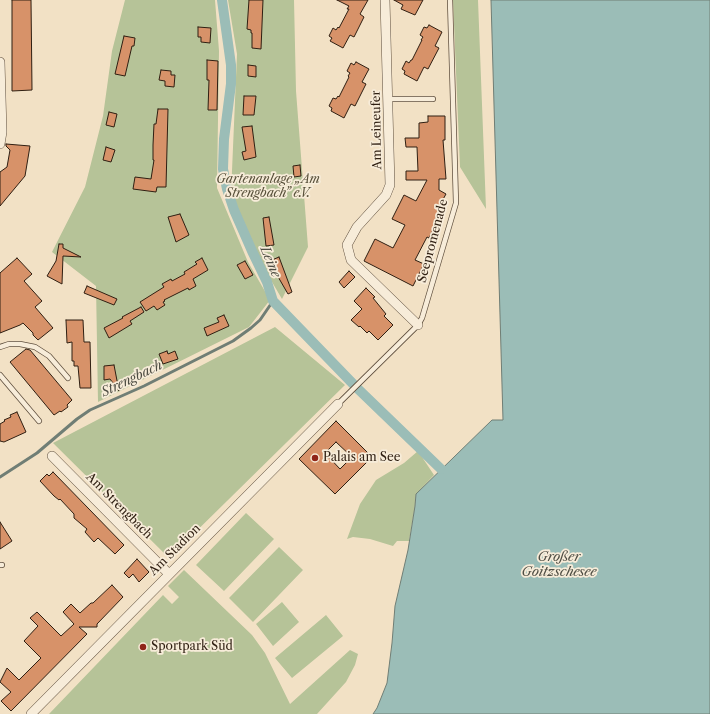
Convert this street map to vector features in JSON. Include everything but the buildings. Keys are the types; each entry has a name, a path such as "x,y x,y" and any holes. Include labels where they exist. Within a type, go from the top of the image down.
{"street":[{"name":"Am Leineufer","path":"385,0 390,185 386,195 357,227 346,245 351,260 418,325"},
{"path":"0,62 2,132 0,144"},
{"name":"Am Stadion","path":"31,714 168,573 338,404"},
{"name":"Am Strengbach","path":"52,456 168,573"}],"lane":[{"name":"Seepromenade","path":"338,404 418,325 422,318 456,203 450,0"},
{"path":"388,99 433,99"},
{"path":"0,347 15,344 35,347 49,356 68,378"},
{"path":"0,375 39,421"}],"green space":[{"path":"125,0 215,0 219,51 217,188 248,262 270,300 249,327 98,402 96,286 52,252 85,187 103,116 112,51"},
{"name":"Gartenanlage „Am Strengbach” e.V.","path":"228,0 294,0 296,91 308,247 282,299 259,260 231,194 237,54"},
{"path":"453,0 478,0 486,209 460,167"},
{"path":"275,327 345,385 169,558 53,443"},
{"path":"418,451 434,475 416,494 409,541 397,541 393,546 370,539 353,537 347,539 360,504 376,480 404,463"},
{"path":"246,513 274,539 224,591 196,565"},
{"path":"279,547 303,570 253,622 229,598"},
{"name":"Sportpark Süd","path":"184,570 252,635 265,653 290,704 350,650 358,654 355,665 346,682 317,714 49,714 163,595 172,604 179,597 168,586"},
{"path":"282,602 299,622 273,646 256,624"},
{"path":"326,615 343,636 292,678 275,658"}],"water":[{"name":"Großer Goitzschesee","path":"491,0 710,0 710,714 373,714 387,683 395,606 408,550 416,494 492,420 503,420"}],"waterway":[{"name":"Leine","path":"222,0 231,65 231,84 224,139 223,169 227,189 234,210 267,282 273,301 357,388 441,469"},
{"name":"Strengbach","path":"0,477 37,453 77,419 90,410 144,386 233,341 260,320 273,301"}],"place":[{"name":"Palais am See","path":"315,458"},
{"name":"Sportpark Süd","path":"143,647"}]}
